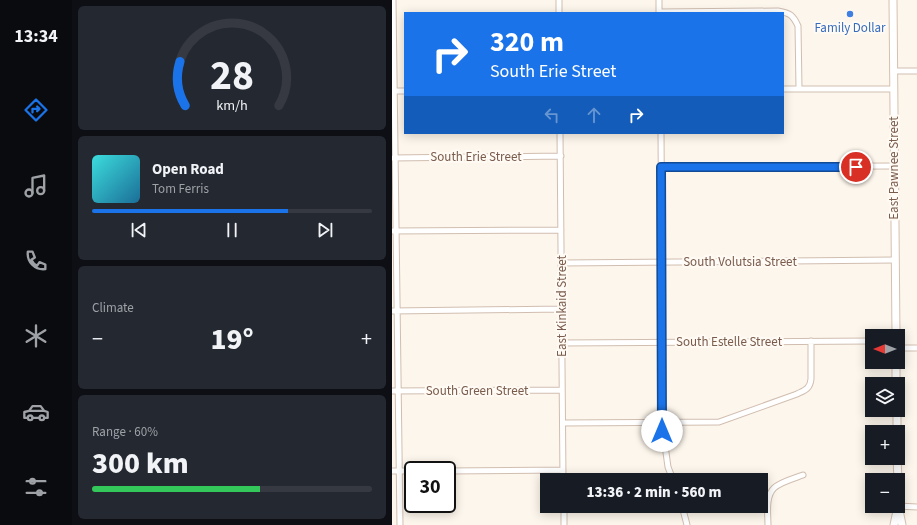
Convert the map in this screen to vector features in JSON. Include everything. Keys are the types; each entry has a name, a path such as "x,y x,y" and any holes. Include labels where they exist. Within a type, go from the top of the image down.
{"main road":[{"name":"East Pawnee Street","path":"893,0 896,329"},
{"path":"894,525 897,513"},
{"path":"899,513 902,525"}],"street":[{"path":"393,0 395,311 400,525"},
{"path":"559,0 559,12"},
{"path":"659,0 659,12 781,12"},
{"path":"784,13 795,18 798,26 799,89"},
{"path":"893,71 917,71"},
{"path":"784,89 894,89"},
{"path":"394,90 404,90"},
{"name":"East Kinkaid Street","path":"560,134 563,470"},
{"path":"660,134 662,431 670,473"},
{"name":"South Erie Street","path":"394,158 561,156"},
{"path":"661,167 894,166"},
{"path":"394,231 561,230"},
{"name":"South Volutsia Street","path":"562,263 895,260"},
{"path":"395,311 562,309"},
{"path":"563,423 719,422 797,394 810,385 811,341"},
{"name":"South Estelle Street","path":"562,343 865,341"},
{"path":"905,348 917,348"},
{"name":"South Green Street","path":"392,391 562,390"},
{"path":"456,471 563,470"},
{"path":"392,471 404,471"},
{"path":"768,525 768,501 774,487 804,475"},
{"path":"905,506 917,507"},
{"path":"564,513 564,525"},
{"path":"684,513 687,525"}],"place":[{"name":"Family Dollar","path":"850,14"}],"route":[{"path":"662,431 661,167 856,167"}]}
